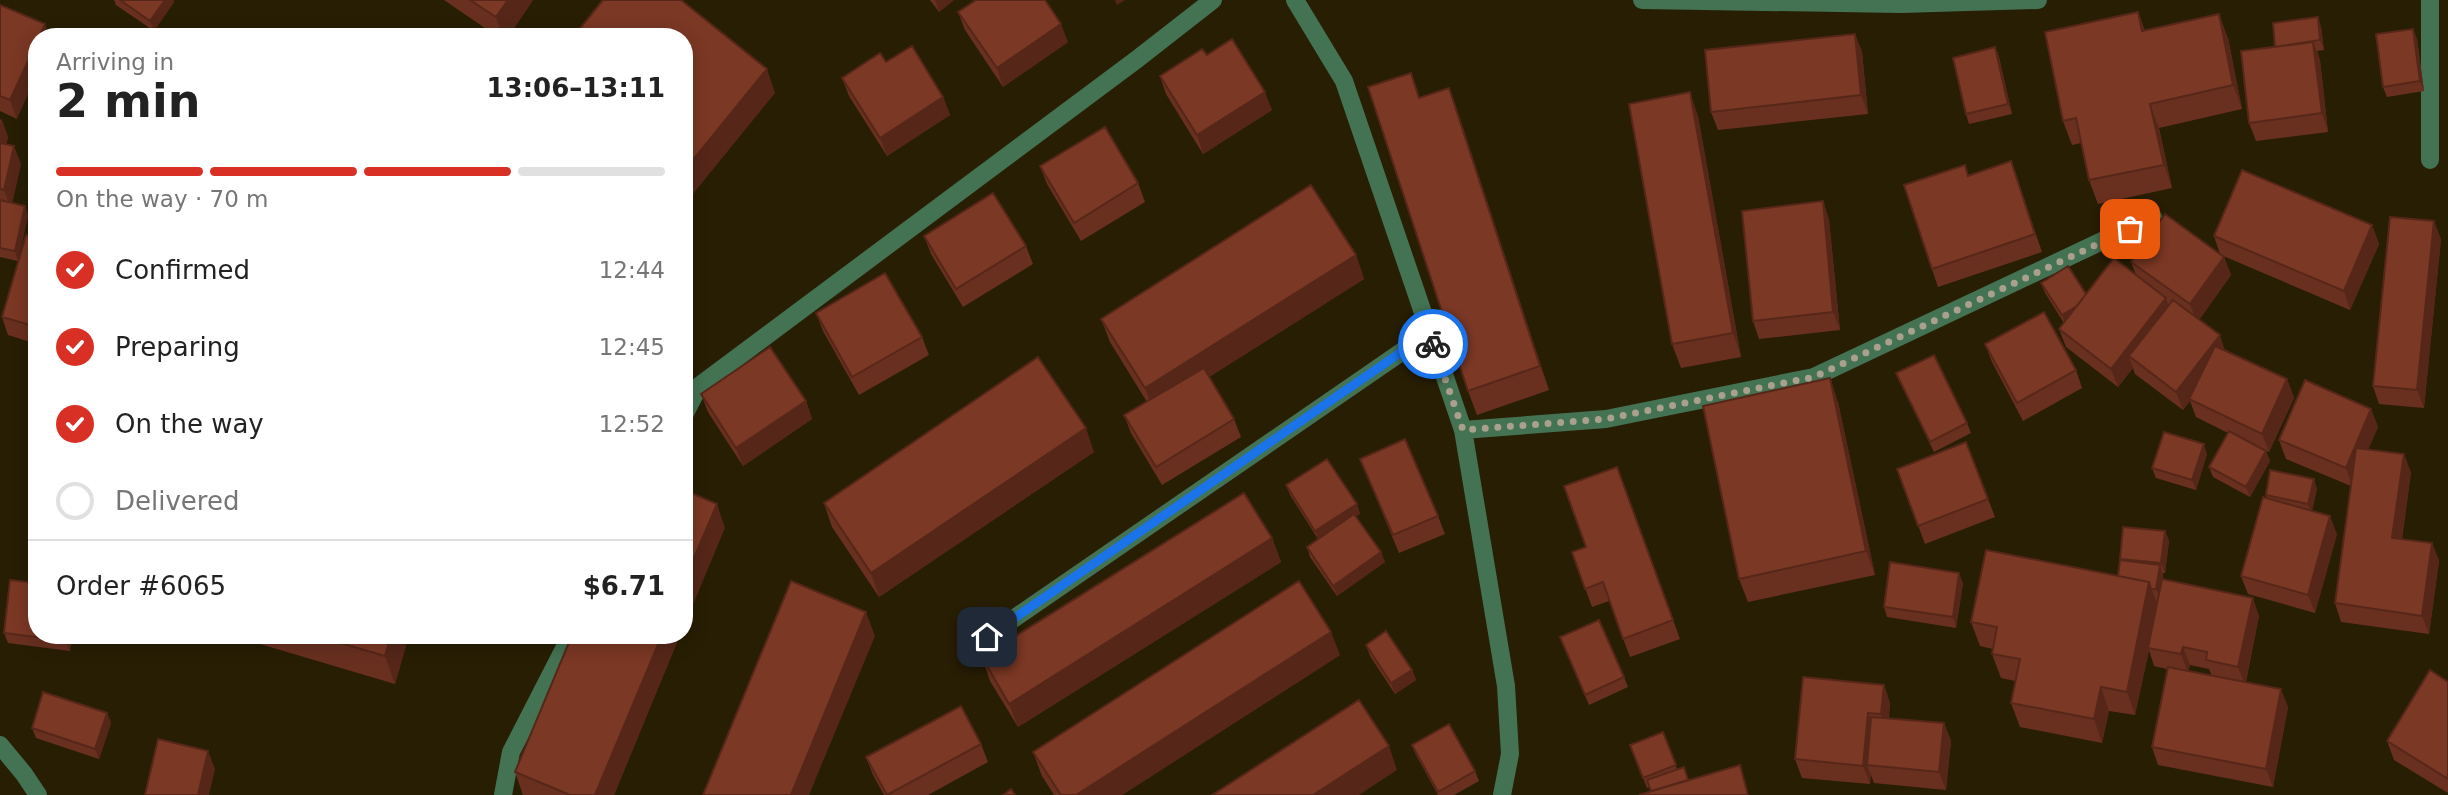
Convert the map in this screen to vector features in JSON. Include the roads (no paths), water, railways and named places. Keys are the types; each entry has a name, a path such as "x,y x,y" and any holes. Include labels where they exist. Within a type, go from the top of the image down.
{"street":[{"path":"693,398 699,386 1213,0"},
{"path":"1295,0 1344,81 1463,430 1506,686 1510,754 1502,795"},
{"path":"1642,0 1901,4 2038,0"},
{"path":"2430,0 2430,160"},
{"path":"1463,430 1606,419 1814,377 2153,218"},
{"path":"987,637 1429,333"},
{"path":"503,795 511,752 566,644"},
{"path":"0,745 38,795"}]}
